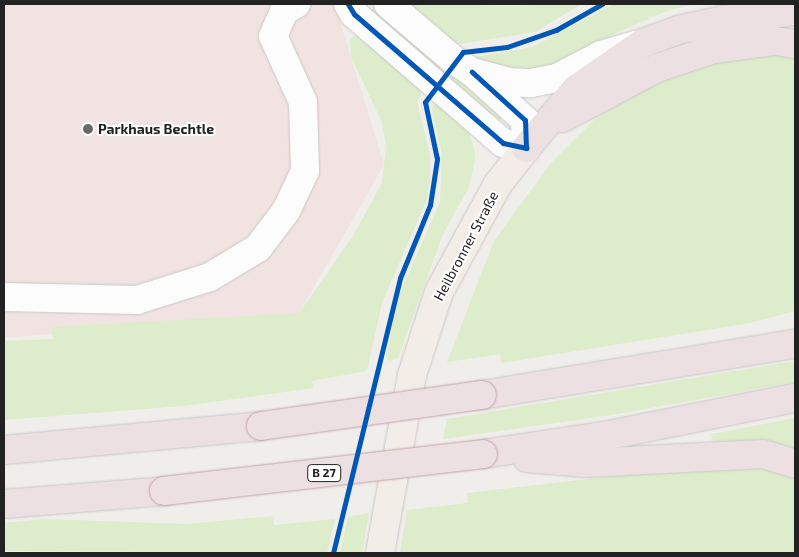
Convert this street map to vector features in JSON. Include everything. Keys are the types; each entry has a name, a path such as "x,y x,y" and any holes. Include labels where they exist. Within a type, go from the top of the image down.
{"highway":[{"path":"526,148 546,127 576,89 643,43 678,30 724,20 795,12"},
{"path":"546,127 606,93 666,65 714,50 774,41 795,44"},
{"path":"754,353 795,333"},
{"path":"4,450 261,426 482,395 754,353 795,344"},
{"name":"B 27","path":"4,504 164,491 483,454 604,436 795,398"},
{"path":"483,454 586,463 763,454 795,464"}],"main road":[{"name":"Heilbronner Straße","path":"380,553 412,376 439,292 498,184 526,148"},
{"name":"Heilbronner Straße","path":"386,553 389,498"}],"street":[{"path":"4,298 137,300 210,277 258,248 286,211 305,171 303,102 273,36 284,11 296,4"},
{"path":"348,4 354,14 503,143 526,148 525,120 472,72 455,61 388,4"},
{"path":"472,72 509,82 531,84 557,78 601,55 643,43"}],"shaded area":[{"path":"4,4 335,4 384,165 299,313 4,338"}],"green space":[{"path":"402,4 511,6 582,4 535,32 453,45"},
{"path":"614,4 693,4 664,12 614,34 551,68 531,72 481,65 475,57 533,47"},
{"path":"375,5 442,63 437,69 370,11"},
{"path":"357,34 425,86 417,102 430,156 430,179 427,199 382,303 367,371 312,381 313,388 183,406 4,420 4,341 53,339 51,327 299,313 353,236 382,183 386,147 382,122 351,57 350,39"},
{"path":"736,53 795,53 795,311 750,323 501,363 500,354 447,362 494,241 550,164 593,121 641,88"},
{"path":"454,73 503,116 498,123 447,81"},
{"path":"436,94 466,123 476,155 469,187 443,234 398,358 390,361 386,357 399,295 440,202 442,154 432,110"},
{"path":"795,361 795,382 612,415 443,439 447,419"},
{"path":"795,418 795,454 754,445 713,442 711,434"},
{"path":"755,465 795,477 795,553 400,553 407,510 468,503 467,493 640,473"},
{"path":"369,513 362,553 340,553 348,517"},
{"path":"272,516 274,525 335,519 327,553 4,551 4,523 44,519 187,524"}],"cycle path":[{"path":"348,4 354,14 503,143 526,148 525,120 472,72"},
{"path":"333,553 400,278 430,205 437,159 425,102 463,52 507,47 556,30 602,4"}],"place":[{"name":"Parkhaus Bechtle","path":"88,129"}]}
